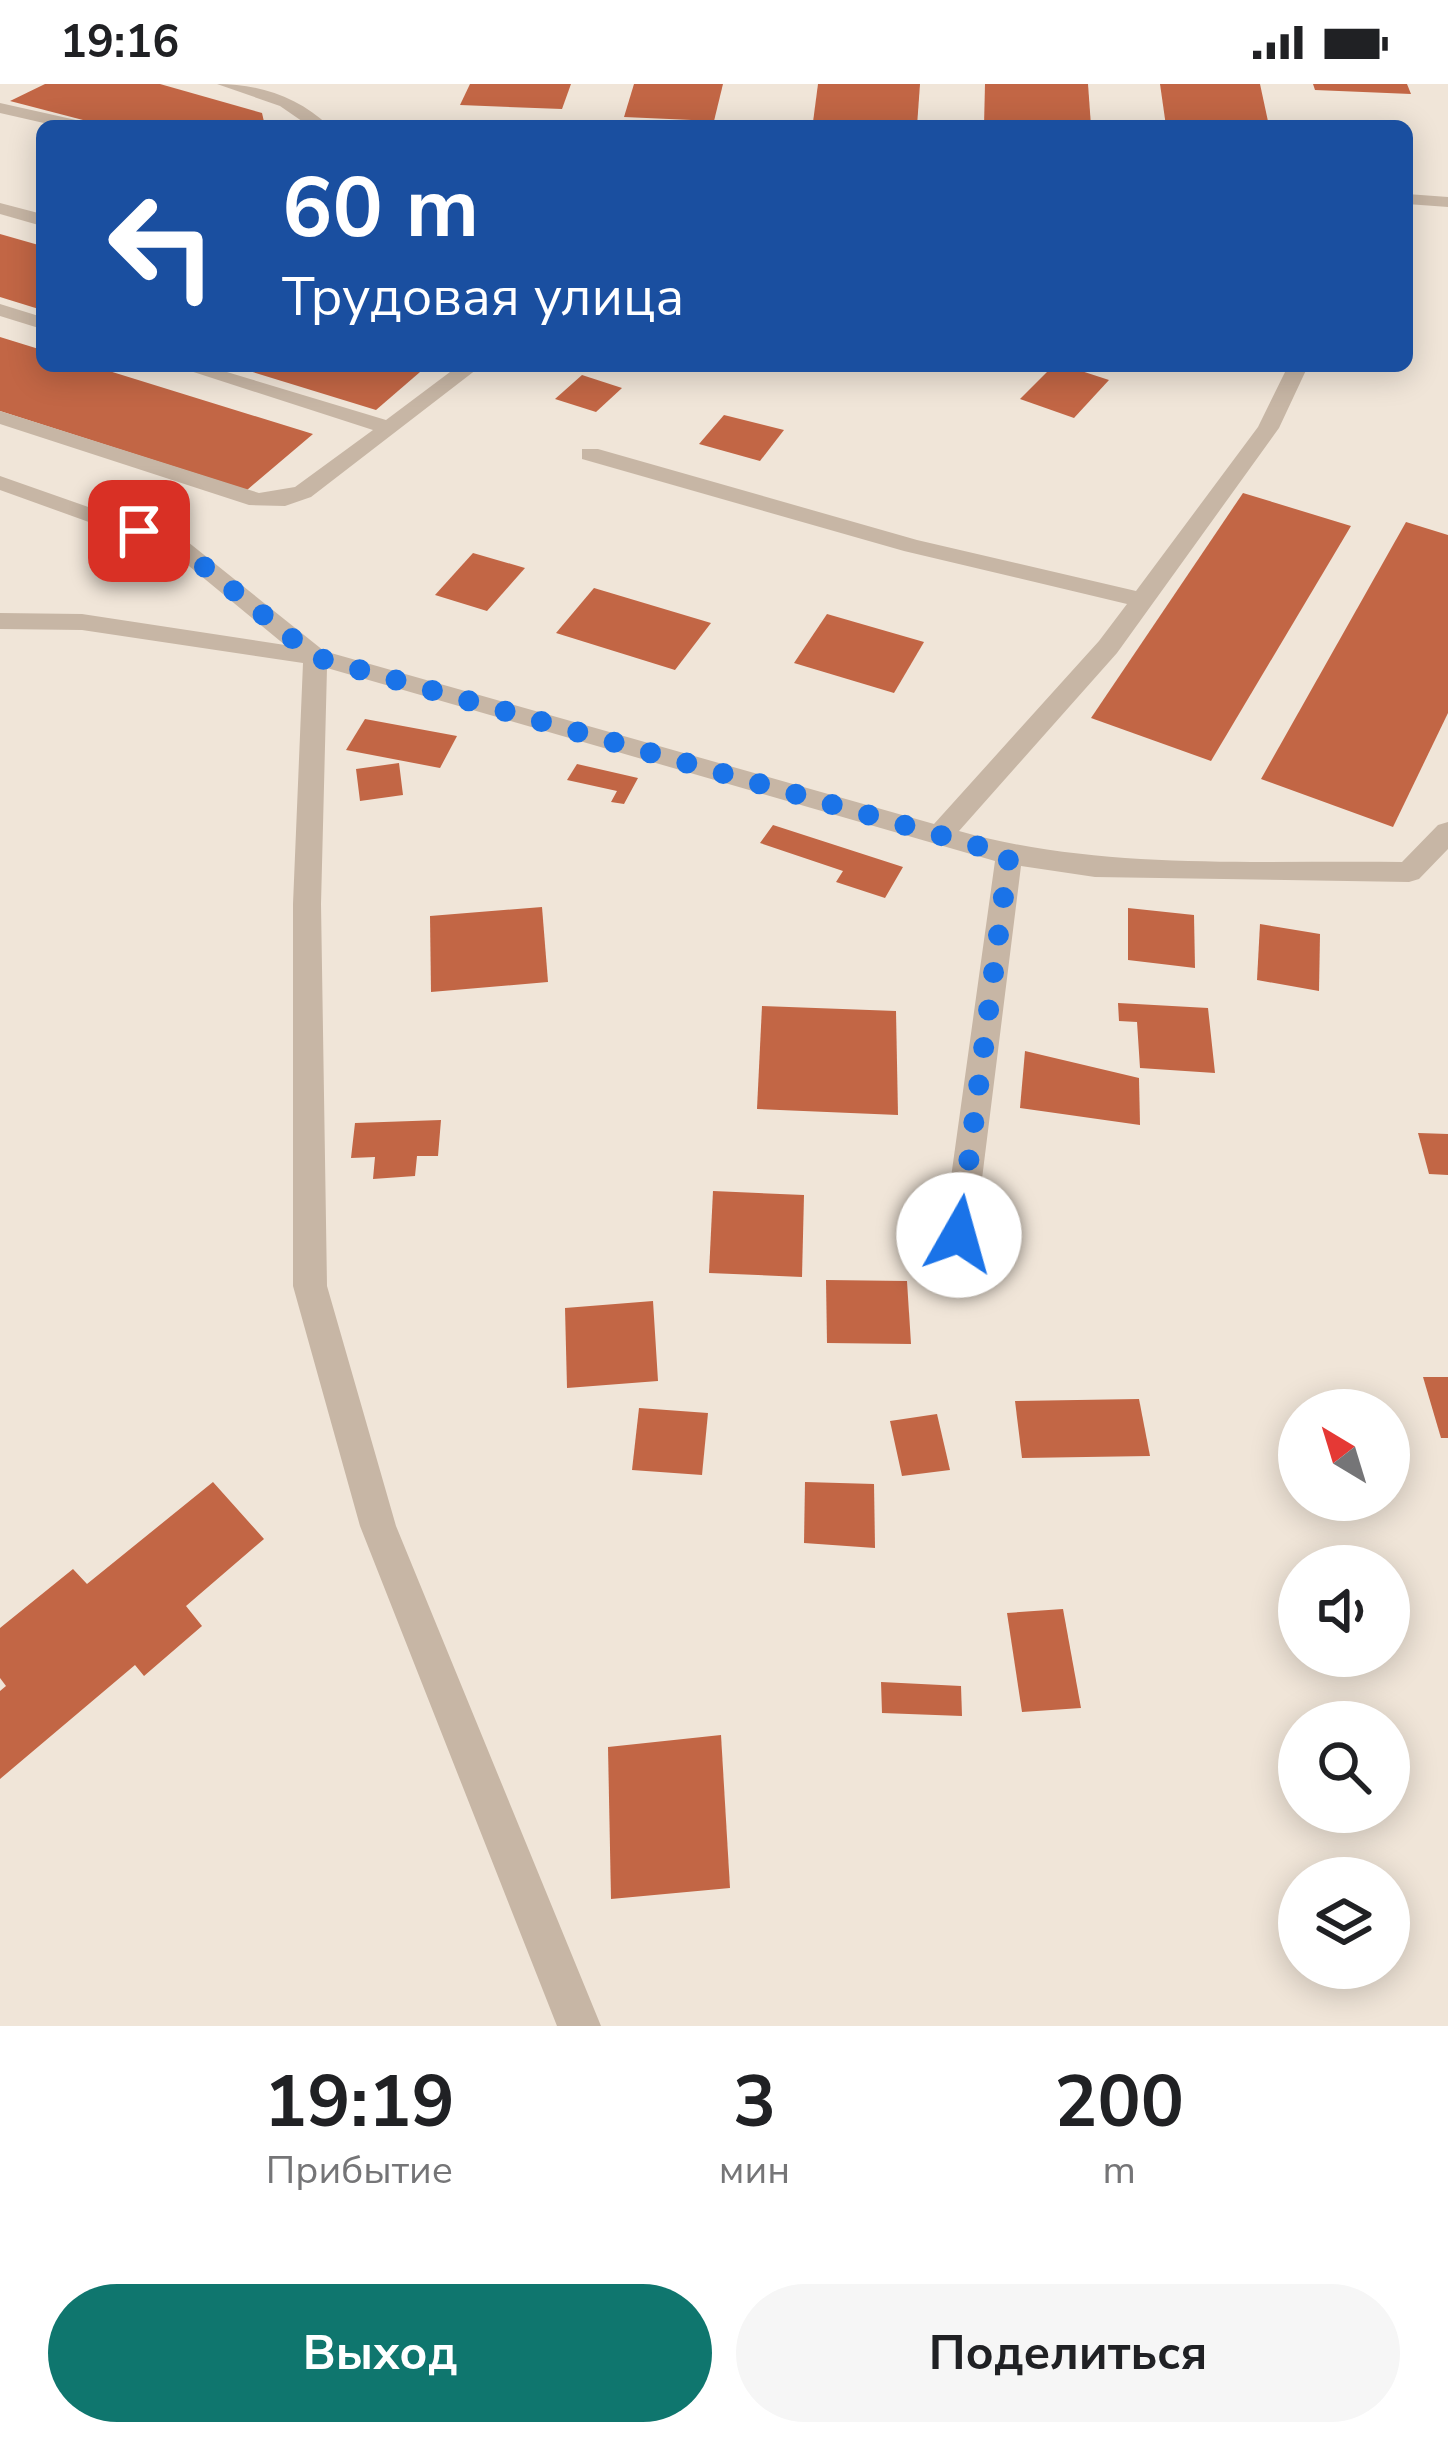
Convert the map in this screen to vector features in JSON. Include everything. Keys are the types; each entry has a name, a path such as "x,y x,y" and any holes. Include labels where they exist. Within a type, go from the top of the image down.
{"street":[{"path":"225,84 286,102 312,120"},
{"path":"0,108 53,120"},
{"path":"1413,199 1448,202"},
{"path":"0,208 36,218"},
{"path":"0,310 36,321"},
{"path":"205,372 390,428"},
{"path":"0,417 257,500 285,499 304,492 463,372"},
{"path":"940,836 1108,647 1268,428 1295,372"},
{"path":"590,454 912,546 1142,600"},
{"path":"0,483 180,547 315,657"},
{"path":"0,621 82,622 315,657 1009,855 1096,867 1409,872 1448,832"},
{"path":"315,657 308,904 310,1286 378,1526 579,2026"},
{"path":"959,1235 1009,855"}],"building":[{"path":"45,84 160,84 262,113 264,120 83,120 10,101"},
{"path":"470,84 571,84 562,109 460,105"},
{"path":"634,84 723,84 714,120 624,117"},
{"path":"818,84 920,84 917,120 813,120"},
{"path":"985,84 1088,84 1091,120 984,120"},
{"path":"1160,84 1260,84 1268,120 1165,120"},
{"path":"1313,84 1407,84 1411,94 1315,90"},
{"path":"0,234 36,244 36,308 0,297"},
{"path":"0,337 36,348 36,372 112,372 313,434 247,490 0,411"},
{"path":"252,372 420,372 376,410"},
{"path":"1047,372 1084,372 1109,380 1074,418 1020,399"},
{"path":"582,375 622,388 596,412 555,399"},
{"path":"724,415 784,430 760,461 699,444"},
{"path":"1243,493 1351,526 1211,761 1091,718"},
{"path":"1406,522 1448,535 1448,713 1393,827 1261,779"},
{"path":"473,553 525,568 487,611 435,595"},
{"path":"594,588 711,623 675,670 556,633"},
{"path":"827,614 924,642 894,693 794,663"},
{"path":"365,719 457,736 440,768 346,750"},
{"path":"399,763 403,795 360,801 356,769"},
{"path":"577,764 638,778 624,804 611,802 617,791 567,780"},
{"path":"773,825 903,867 885,898 836,882 843,871 760,843"},
{"path":"542,907 548,982 431,992 430,916"},
{"path":"1128,908 1194,915 1195,968 1128,960"},
{"path":"1260,924 1320,934 1319,991 1257,980"},
{"path":"1118,1003 1208,1008 1215,1073 1140,1068 1137,1022 1119,1021"},
{"path":"762,1006 896,1011 898,1115 757,1109"},
{"path":"1025,1051 1139,1078 1140,1125 1020,1108"},
{"path":"441,1120 438,1156 417,1156 415,1176 373,1179 375,1157 351,1158 355,1123"},
{"path":"1418,1133 1448,1134 1448,1175 1429,1174"},
{"path":"713,1191 804,1195 802,1277 709,1273"},
{"path":"826,1280 907,1281 911,1344 827,1343"},
{"path":"653,1301 658,1381 567,1388 565,1308"},
{"path":"1423,1377 1448,1377 1448,1438 1441,1438"},
{"path":"1139,1399 1150,1456 1022,1458 1015,1401"},
{"path":"639,1408 708,1413 702,1475 632,1470"},
{"path":"937,1414 950,1470 902,1476 890,1421"},
{"path":"213,1482 264,1539 186,1606 202,1626 144,1676 135,1665 0,1779 0,1691 6,1686 0,1678 0,1628 73,1569 87,1584"},
{"path":"805,1482 874,1484 875,1548 804,1543"},
{"path":"1063,1609 1081,1708 1022,1712 1007,1613"},
{"path":"881,1682 961,1686 962,1716 882,1713"},
{"path":"721,1735 730,1888 611,1899 608,1747"}],"route":[{"path":"139,531 180,547 315,657 1009,855 959,1235"}]}
